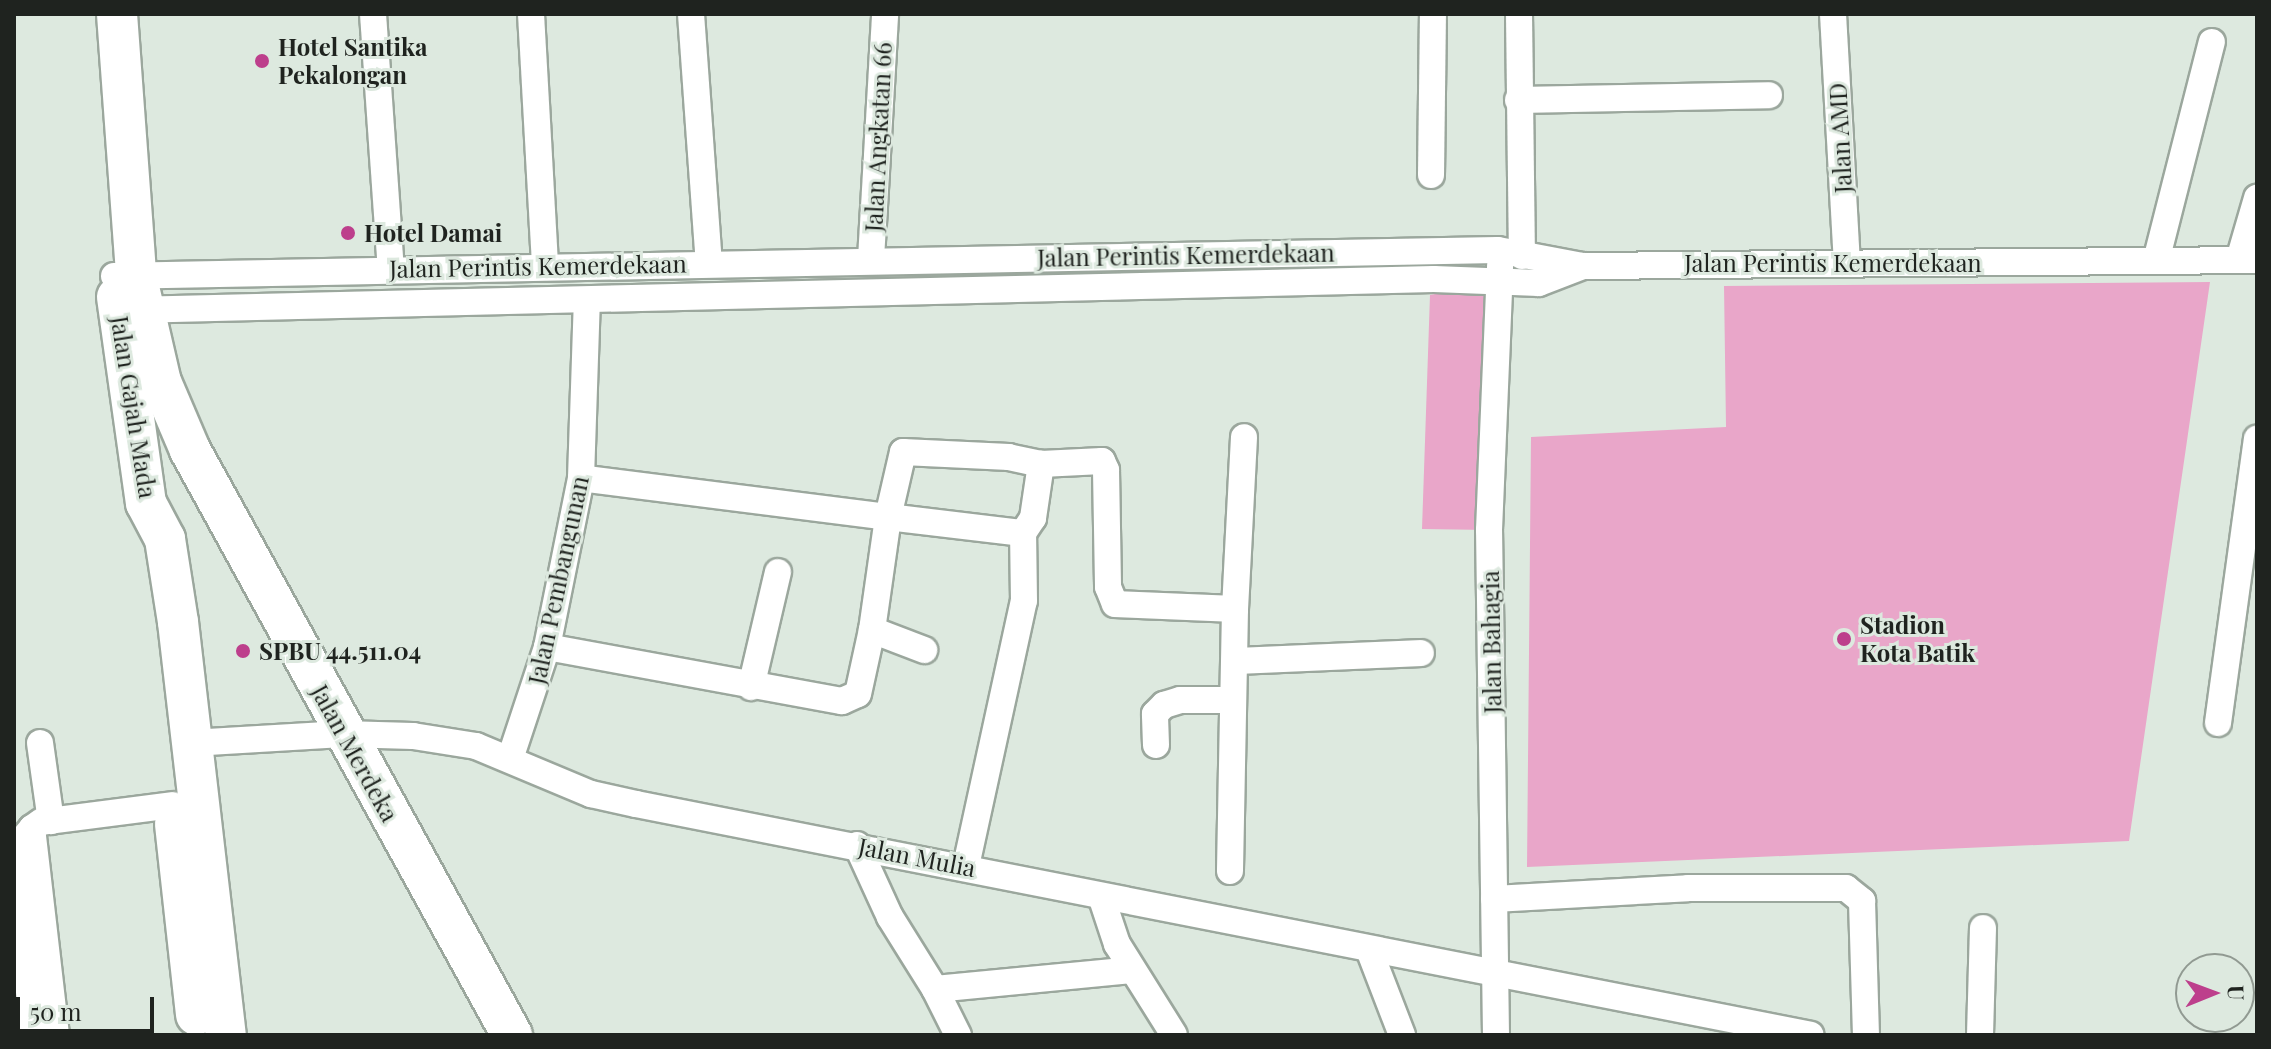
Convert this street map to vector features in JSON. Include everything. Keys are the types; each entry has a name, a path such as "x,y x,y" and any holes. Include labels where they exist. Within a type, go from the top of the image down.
{"highway":[{"name":"Jalan Gajah Mada","path":"90,14 128,292 161,382"},
{"name":"Jalan Gajah Mada","path":"117,14 128,292 144,491 165,539 226,1035"},
{"name":"Jalan Merdeka","path":"161,382 203,474 343,734 512,1035"},
{"path":"198,1035 142,538 144,491 168,466 203,474"}],"street":[{"path":"373,14 391,269"},
{"path":"531,14 545,266"},
{"path":"691,14 709,263"},
{"name":"Jalan Angkatan 66","path":"871,259 885,14"},
{"path":"1431,175 1433,14"},
{"name":"Jalan Bahagia","path":"1496,1035 1489,530 1501,281 1510,253 1519,14"},
{"name":"Jalan AMD","path":"1833,14 1847,262"},
{"path":"2156,261 2212,42"},
{"path":"1518,100 1769,95"},
{"path":"2248,260 2257,198"},
{"name":"Jalan Perintis Kemerdekaan","path":"128,292 391,269 871,259 1510,253 1583,266 2248,260"},
{"path":"128,292 587,300 1501,281 1539,283 1583,266"},
{"name":"Jalan Pembangunan","path":"510,759 547,647 581,478 587,300"},
{"path":"1230,871 1232,700 1238,661 1235,609 1244,437"},
{"path":"2218,723 2257,439"},
{"path":"547,647 751,687 851,700 858,694 872,630 888,517 903,452 1009,457 1041,464 1102,461 1108,587 1115,604 1235,609"},
{"path":"966,866 1024,601 1023,533 1033,518 1041,464"},
{"path":"581,478 1023,533"},
{"path":"751,687 778,572"},
{"path":"872,630 924,650"},
{"path":"1238,661 1421,653"},
{"path":"1156,745 1155,714 1164,705 1180,700 1232,700"},
{"name":"Jalan Mulia","path":"191,743 343,734 429,738 476,746 591,794 966,866 1370,952 1811,1035"},
{"path":"40,743 42,824 56,1035"},
{"path":"33,1035 17,860 21,841 42,824 173,805"},
{"path":"857,845 890,917 935,989 958,1035"},
{"path":"1494,899 1688,888 1846,888 1862,901 1866,1035"},
{"path":"1101,896 1132,970 1174,1035"},
{"path":"1980,1035 1983,928"},
{"path":"1370,952 1402,1035"},
{"path":"935,989 1132,970"}],"shaded area":[{"path":"1501,281 1489,530 1422,529 1430,295"},
{"name":"Stadion Kota Batik","path":"2210,282 2129,841 1527,867 1531,437 1726,427 1724,286"}],"place":[{"name":"Hotel Santika Pekalongan","path":"262,61"},
{"name":"Hotel Damai","path":"348,233"},
{"name":"Stadion Kota Batik","path":"1844,639"},
{"name":"SPBU 44.511.04","path":"243,651"}]}
